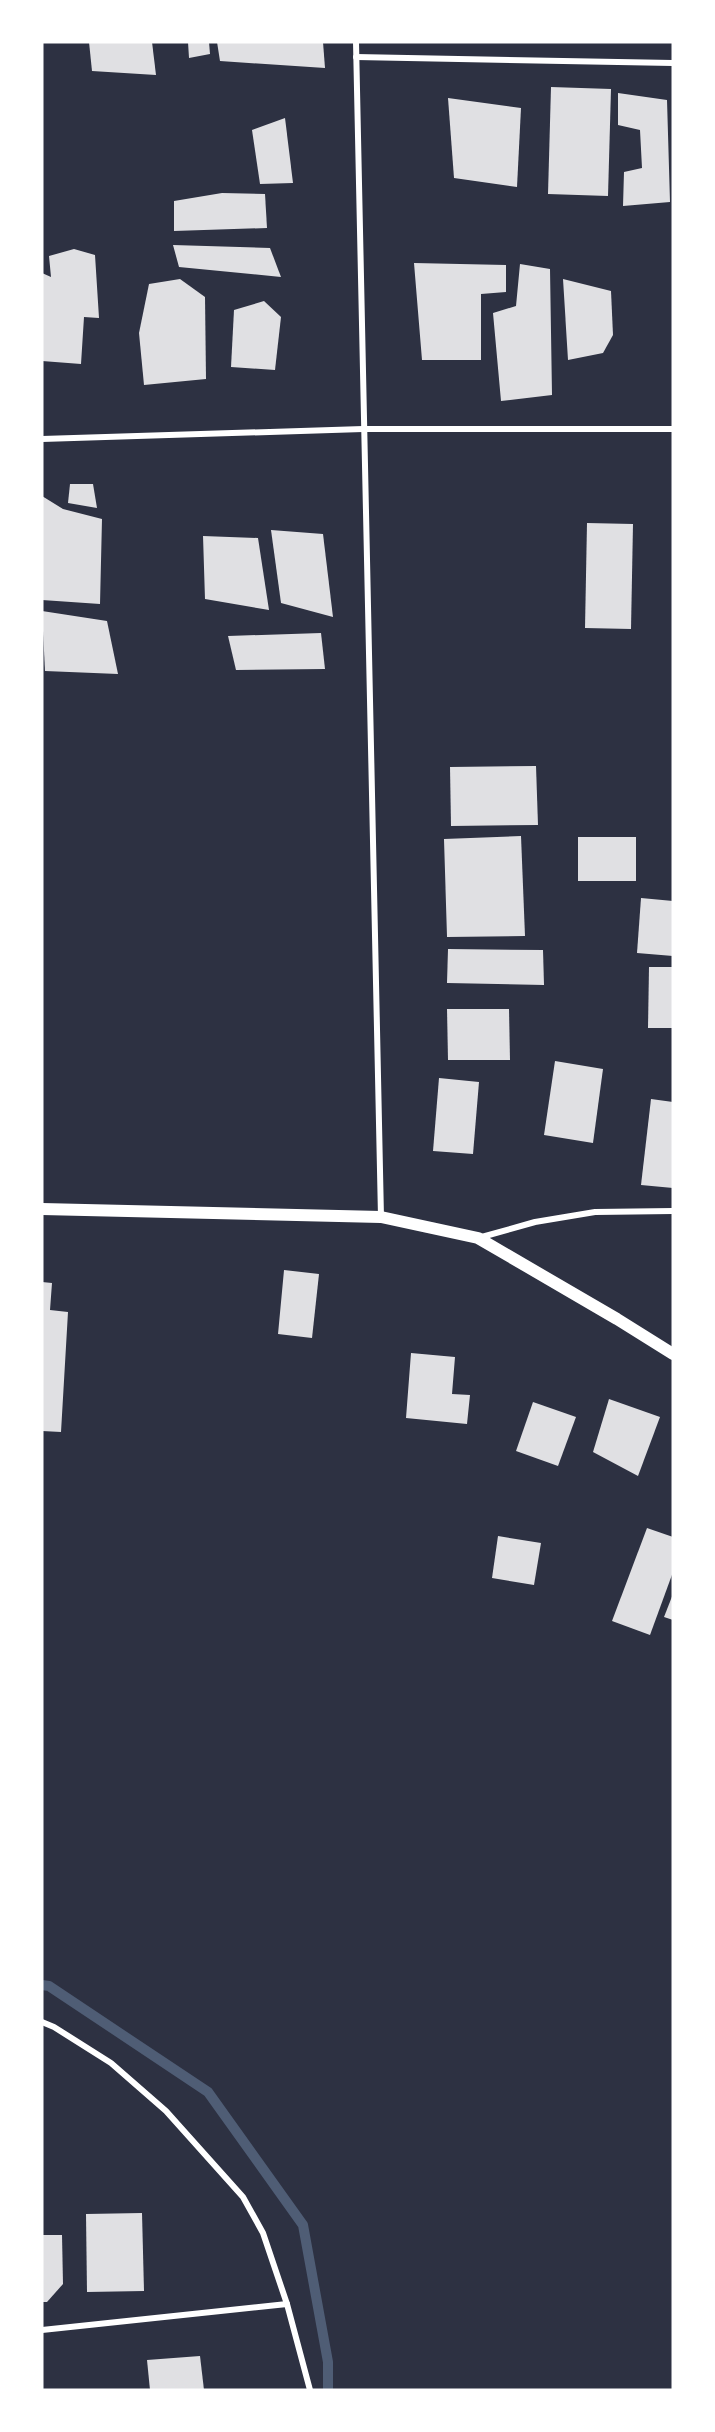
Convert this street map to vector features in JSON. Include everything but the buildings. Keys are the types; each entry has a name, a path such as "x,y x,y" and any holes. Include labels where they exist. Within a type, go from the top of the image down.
{"main road":[{"path":"42,1209 381,1216 478,1238 673,1354"}],"street":[{"path":"356,42 381,1216"},
{"path":"356,57 673,63"},
{"path":"42,439 363,429 673,429"},
{"path":"478,1238 535,1222 595,1212 673,1211"},
{"path":"42,2022 54,2027 111,2063 166,2111 243,2197 264,2234 287,2304 310,2390"},
{"path":"42,2330 287,2304"}],"waterway":[{"path":"42,1985 49,1986 208,2092 303,2225 328,2362 328,2390"}]}
